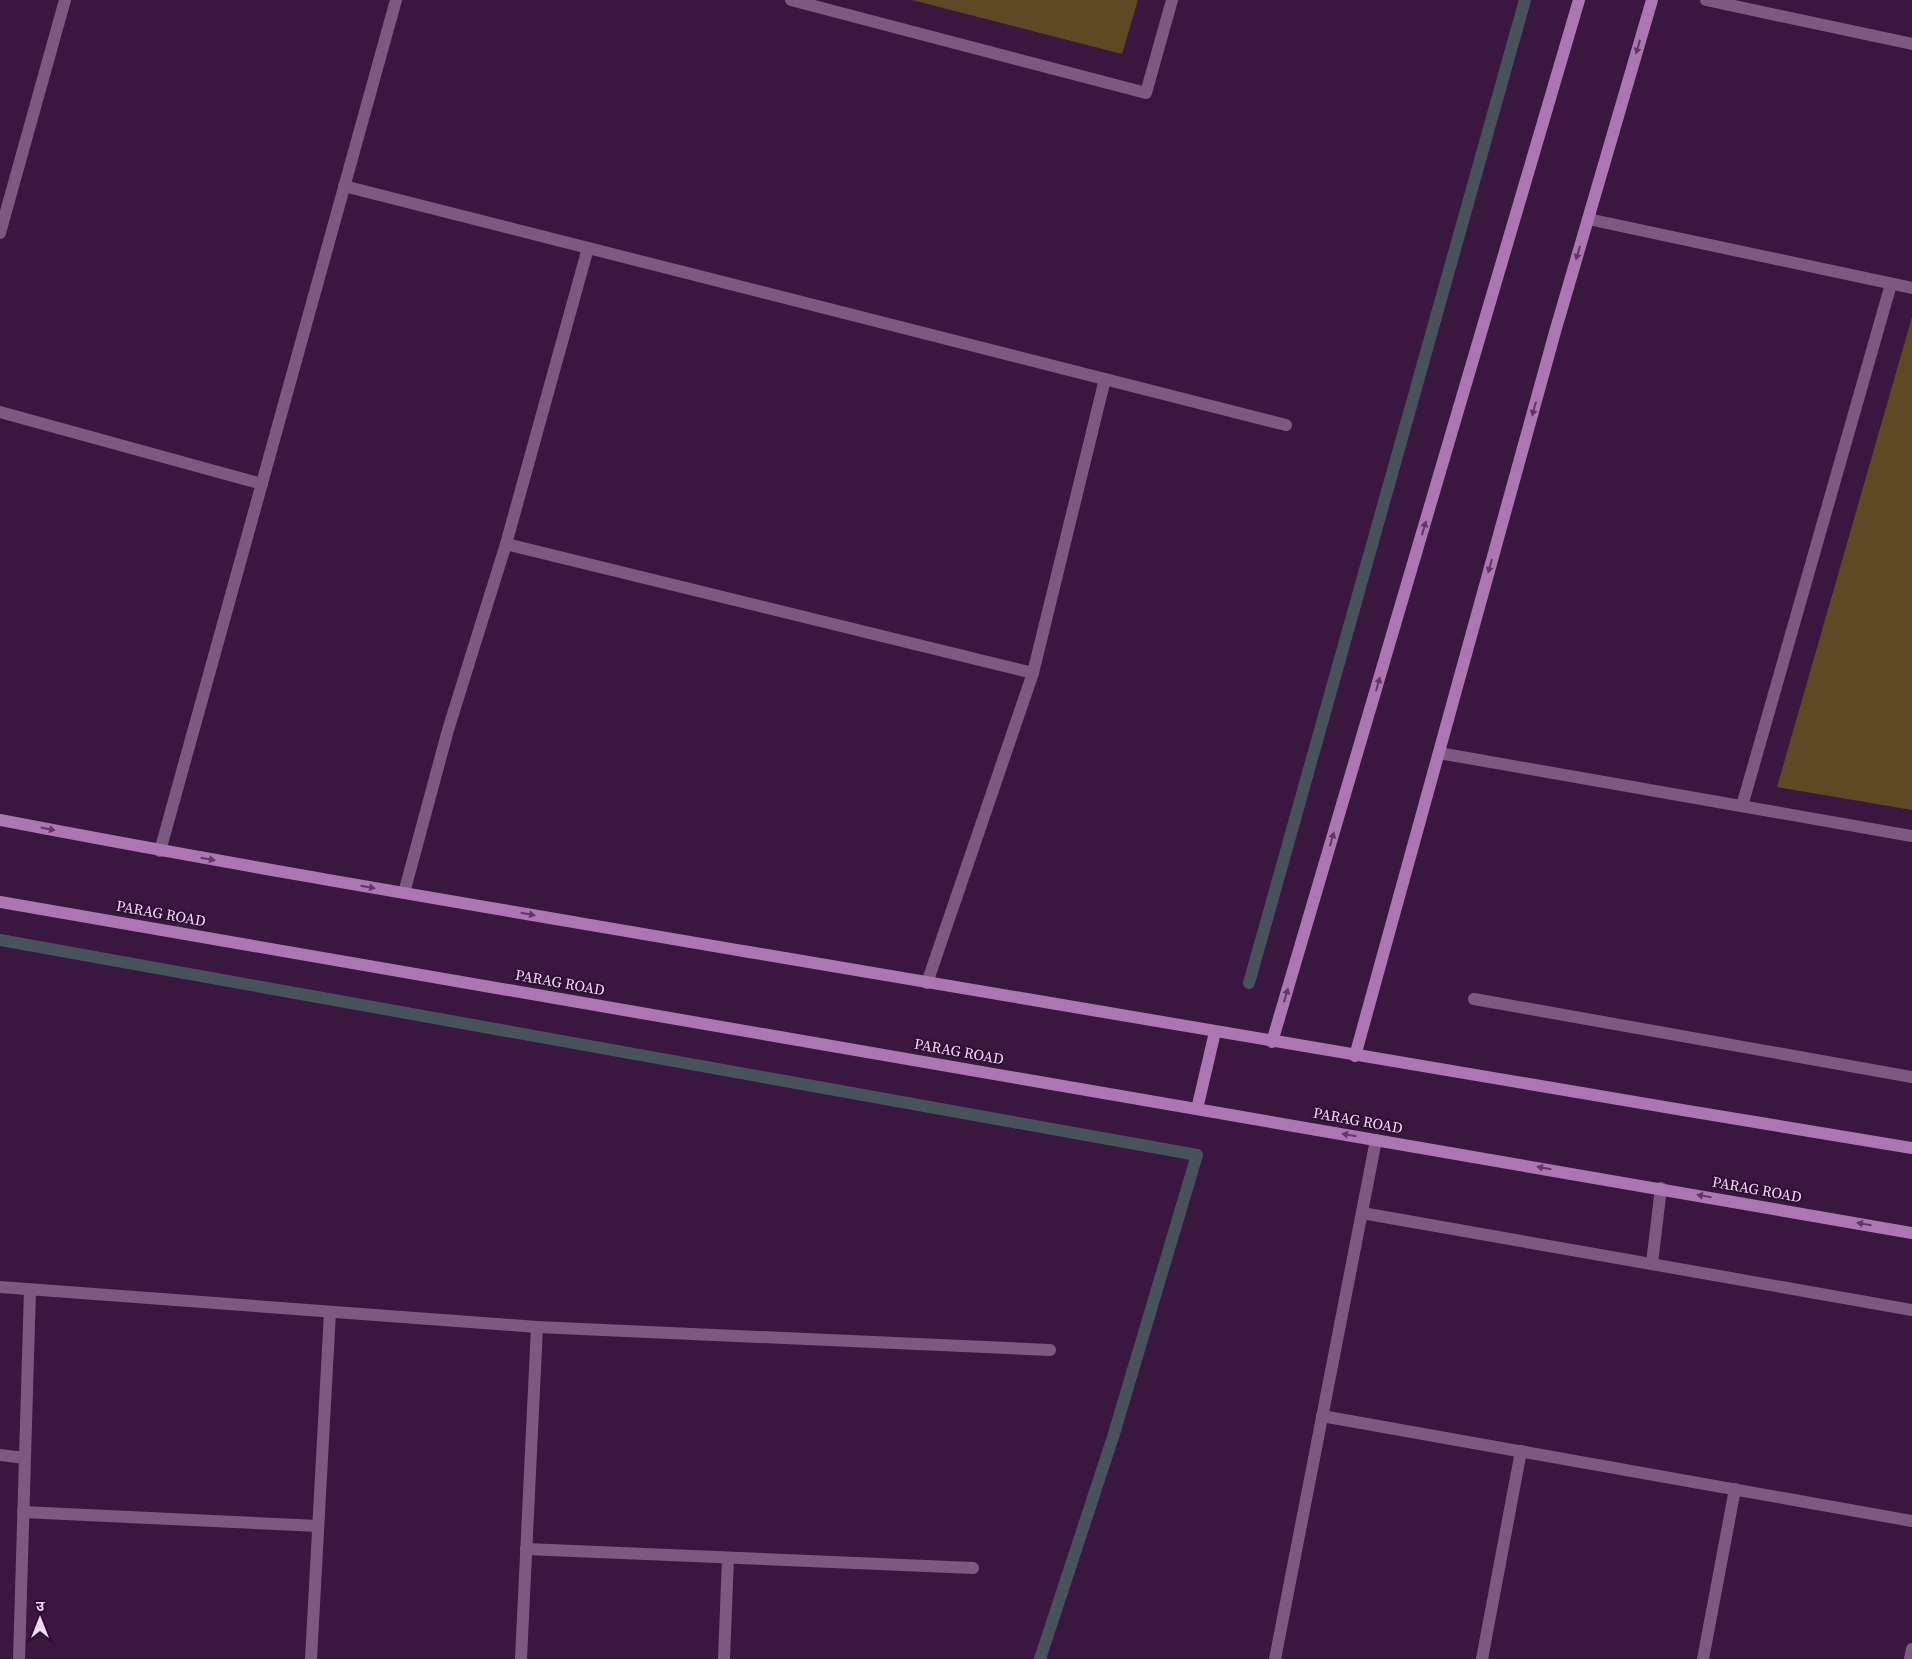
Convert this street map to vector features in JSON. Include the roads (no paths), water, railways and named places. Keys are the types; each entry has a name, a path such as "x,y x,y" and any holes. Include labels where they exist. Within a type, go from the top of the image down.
{"street":[{"path":"0,233 65,0"},
{"path":"160,851 396,0"},
{"path":"792,0 1146,93 1172,0"},
{"path":"1272,1042 1579,0"},
{"path":"1355,1056 1555,332 1652,0"},
{"path":"1706,0 1912,44"},
{"path":"344,186 1286,425"},
{"path":"1588,218 1912,288"},
{"path":"404,893 448,730 506,544 588,248"},
{"path":"1742,806 1891,284"},
{"path":"928,983 1033,673 1105,379"},
{"path":"0,412 262,484"},
{"path":"506,544 1033,673"},
{"path":"1439,753 1912,836"},
{"path":"0,820 160,851 928,983 1912,1148"},
{"name":"PARAG ROAD","path":"0,902 1661,1188 1912,1233"},
{"path":"1474,999 1912,1077"},
{"path":"1197,1109 1215,1032"},
{"path":"1275,1659 1376,1140"},
{"path":"1652,1263 1661,1188"},
{"path":"1362,1213 1912,1310"},
{"path":"0,1288 537,1327 1050,1350"},
{"path":"19,1659 30,1290"},
{"path":"311,1659 330,1312"},
{"path":"521,1659 537,1327"},
{"path":"1322,1416 1912,1521"},
{"path":"1482,1659 1521,1451"},
{"path":"0,1456 25,1458"},
{"path":"1703,1659 1735,1489"},
{"path":"23,1512 318,1526"},
{"path":"526,1549 973,1568"},
{"path":"724,1659 728,1558"},
{"path":"1910,1659 1912,1649"}],"waterway":[{"path":"1249,983 1525,0"},
{"path":"0,940 1197,1155 1113,1437 1040,1659"}]}
